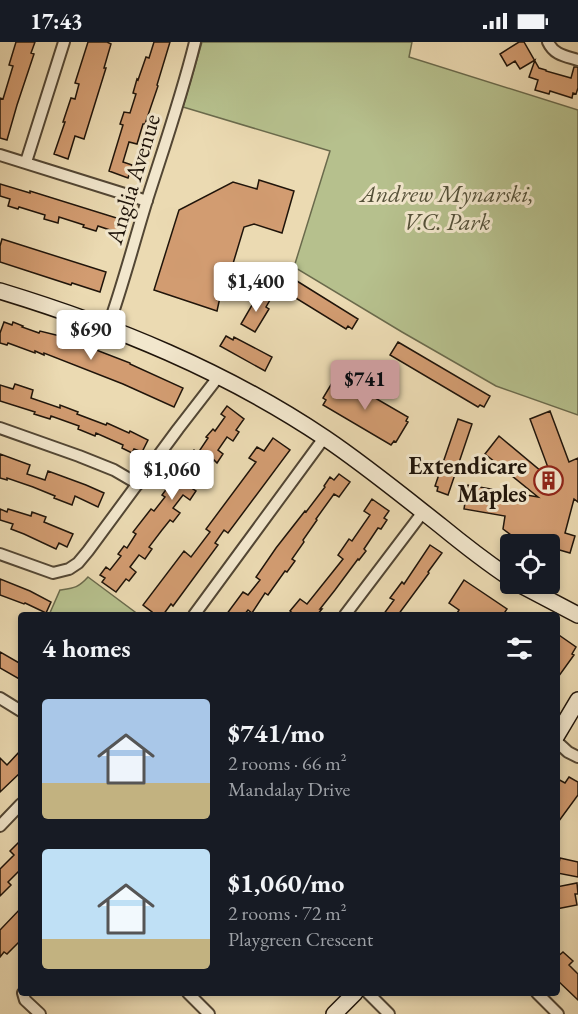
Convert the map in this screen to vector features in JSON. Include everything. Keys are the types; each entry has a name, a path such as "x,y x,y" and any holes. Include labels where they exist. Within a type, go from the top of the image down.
{"street":[{"path":"26,162 64,42"},
{"name":"Anglia Avenue","path":"108,327 188,72 195,42"},
{"path":"549,42 557,54 578,60"},
{"path":"0,155 147,201"},
{"path":"0,291 108,327 159,347 262,399 366,468 500,571"},
{"path":"0,554 53,573 69,569 78,563 219,376"},
{"path":"0,428 114,470 138,484"},
{"path":"196,612 324,438"},
{"path":"347,612 423,512"},
{"path":"538,594 578,615"},
{"path":"0,698 18,709"},
{"path":"560,732 578,700"},
{"path":"560,743 568,752 578,757"},
{"path":"0,826 18,807"},
{"path":"24,996 25,1000 40,1014"},
{"path":"191,996 209,1014"},
{"path":"334,1014 352,996"},
{"path":"371,996 389,1014"},
{"path":"540,996 558,1014"}],"green space":[{"name":"Andrew Mynarski, V.C. Park","path":"202,42 412,42 409,57 578,110 578,415 496,386 294,267 330,151 183,107"},
{"path":"88,577 135,612 50,612 60,590 76,587"}],"building":[{"path":"16,42 35,42 31,53 34,54 7,140 0,138 0,98 3,99 13,66 9,65"},
{"path":"88,42 111,44 84,139 75,136 68,159 54,154 71,98 75,99 79,84 75,83"},
{"path":"154,42 170,42 158,86 137,144 129,142 123,162 132,165 128,178 109,171 123,125 120,124 124,112 130,113 136,94 133,93 137,79 146,57 149,58"},
{"path":"519,42 524,42 535,60 520,69 515,61 507,66 500,54"},
{"path":"535,61 539,68 571,78 574,67 578,67 576,94 573,93 572,98 550,91 549,94 535,90 538,80 529,77"},
{"path":"259,180 294,191 282,233 254,224 244,227 232,267 226,270 217,311 154,290 179,210 233,182 257,189"},
{"path":"0,184 123,220 119,233 98,226 96,231 59,217 58,223 44,219 45,215 8,206 10,199 0,196"},
{"path":"2,239 106,272 100,292 0,262"},
{"path":"268,263 358,319 352,329 348,326 346,329 260,276"},
{"path":"259,293 270,300 266,307 269,309 255,332 241,324"},
{"path":"4,322 12,325 13,322 39,333 40,331 60,336 130,363 183,388 174,407 44,353 44,355 8,343 7,345 0,343 0,333"},
{"path":"226,336 233,340 234,337 272,357 265,371 220,346"},
{"path":"398,342 490,396 484,407 480,405 478,407 390,355"},
{"path":"339,377 408,417 406,421 408,422 396,442 394,441 391,445 323,405 326,400 323,398 335,378 337,380"},
{"path":"15,384 33,390 31,398 60,408 60,405 78,412 77,414 106,425 107,423 129,433 130,431 148,440 142,452 134,449 132,453 122,448 123,445 96,433 95,436 78,429 79,426 51,416 50,419 34,414 35,412 0,401 0,385 13,389"},
{"path":"227,406 244,419 236,430 239,432 233,441 227,437 218,450 223,454 217,463 214,460 193,489 196,491 190,500 183,495 173,508 180,513 173,522 170,520 149,547 152,549 145,559 139,555 130,567 136,572 129,581 126,579 116,592 102,582 105,578 100,575 106,567 110,570 121,556 118,554 124,546 127,548 136,534 133,532 151,509 154,511 165,497 162,495 168,487 171,490 181,476 178,474 194,450 198,453 208,438 206,437 213,429 215,431 225,417 221,414"},
{"name":"Extendicare Maples","path":"550,411 569,462 578,458 578,502 574,499 565,533 575,536 570,553 560,550 560,534 510,534 503,529 505,516 464,509 468,485 538,497 485,454 499,436 553,481 530,419"},
{"path":"458,419 472,424 448,495 437,491 438,487 435,486"},
{"path":"273,438 290,450 228,533 224,530 215,543 218,545 173,606 171,604 165,612 152,612 143,605 184,551 191,557 210,532 206,529 256,462 249,458 257,447 264,451"},
{"path":"0,454 30,465 27,474 45,480 48,471 104,493 98,507 75,496 72,505 33,487 7,478 7,480 0,478"},
{"path":"339,474 350,482 339,497 334,494 316,519 292,559 295,561 287,572 285,571 268,595 265,593 253,612 248,610 246,612 228,612 243,592 248,595 260,580 256,577 325,487 330,477 334,480"},
{"path":"372,499 389,511 384,518 387,520 381,529 378,528 364,549 366,551 320,612 291,612 300,599 307,604 343,559 338,555 349,539 352,541 370,515 364,511"},
{"path":"0,509 31,516 32,512 46,517 44,522 73,534 67,547 59,543 56,549 11,529 13,524 0,520"},
{"path":"430,545 442,553 400,612 385,612 394,600 390,598 402,582 404,584"},
{"path":"0,579 51,602 46,612 44,612 0,595"},
{"path":"464,580 507,609 505,612 458,612 459,610 449,603"},
{"path":"560,636 576,647 572,654 574,655 560,674"},
{"path":"0,652 18,662 18,678 0,668"},
{"path":"18,753 18,775 0,792 0,758 7,765"},
{"path":"569,777 578,782 578,795 560,820 560,780 565,783"},
{"path":"18,843 18,872 8,882 11,885 0,896 0,869 14,855 10,851"},
{"path":"560,858 578,862 578,877 560,874"},
{"path":"577,883 578,894 575,894 577,905 560,908 560,886"},
{"path":"18,911 18,943 7,954 4,952 0,957 0,930"},
{"path":"563,952 573,961 569,965 578,974 578,1000 560,983 560,955"}],"place":[{"name":"Extendicare Maples","path":"548,480"}]}
